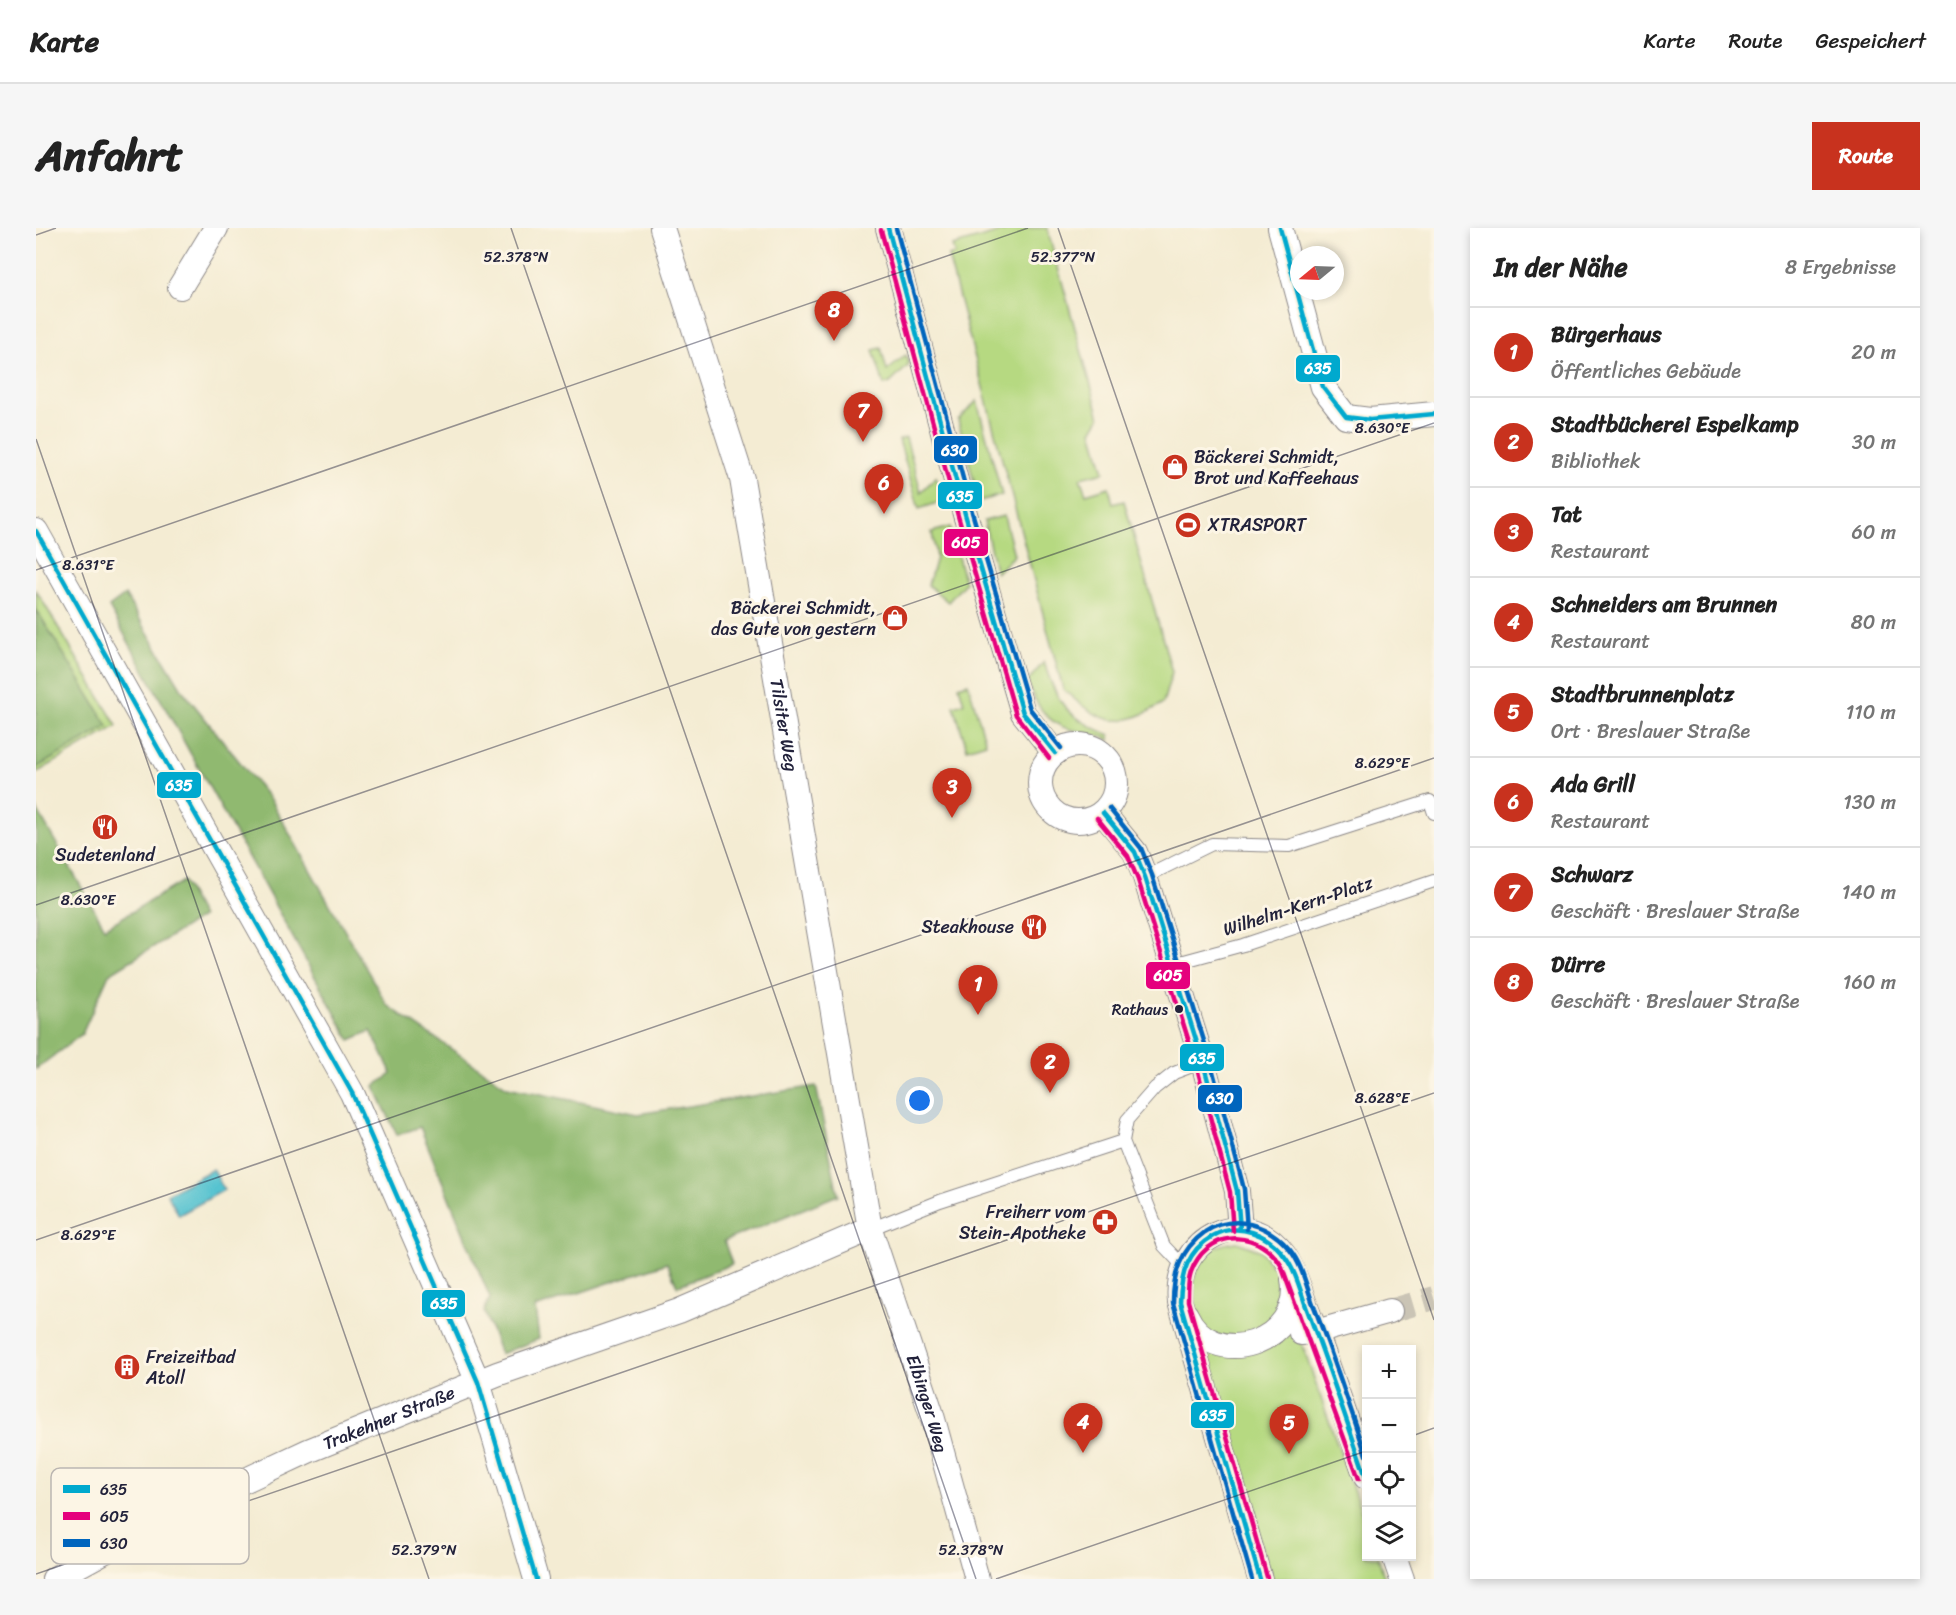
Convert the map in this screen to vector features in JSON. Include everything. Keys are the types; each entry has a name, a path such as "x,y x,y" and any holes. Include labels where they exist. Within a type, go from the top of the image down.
{"street":[{"path":"180,287 216,228"},
{"name":"Tilsiter Weg","path":"662,228 742,479 870,1229"},
{"path":"888,228 943,424 965,514 1023,713 1055,753"},
{"path":"1280,228 1323,387 1346,417 1370,420 1434,414"},
{"path":"36,531 352,1093 478,1382 536,1579"},
{"path":"1080,745 1093,747 1108,760 1116,777 1116,790 1103,813 1087,820 1069,820 1049,807 1040,785 1047,762 1055,753 1067,747 1080,745"},
{"path":"1103,813 1135,852 1145,877 1203,1062 1237,1191 1240,1230"},
{"name":"Trakehner Straße","path":"249,1479 478,1382 679,1311 870,1229"},
{"name":"Elbinger Weg","path":"870,1229 931,1412 977,1579"},
{"path":"1260,1579 1180,1302 1180,1278 1183,1266 1193,1251 1206,1239 1222,1232 1240,1230 1257,1234 1272,1242 1284,1255 1316,1332 1362,1466"},
{"path":"1180,1302 1188,1319 1200,1334 1217,1343 1236,1346 1255,1343 1271,1335 1284,1322 1292,1306 1295,1288 1292,1270"},
{"path":"1271,1335 1316,1332 1390,1311"},
{"path":"1395,1561 1402,1579"},
{"name":"Trakehner Straße","path":"54,1579 81,1564"}],"lane":[{"path":"1145,877 1212,844 1289,846 1430,801 1434,813"},
{"name":"Wilhelm-Kern-Platz","path":"1173,964 1243,945 1434,881"},
{"path":"1183,1266 1164,1246 1123,1141 1127,1120 1155,1088 1174,1073 1203,1062"},
{"path":"870,1229 940,1201 1123,1141"}],"green space":[{"path":"1014,228 1047,228 1100,418 1092,431 1104,472 1080,478 1086,494 1109,487 1113,504 1124,501 1172,672 1163,703 1134,718 1111,720 1100,716 1088,710 1063,689 948,256 955,254 952,246"},
{"path":"881,348 887,371 906,355 909,365 890,383 884,385 873,350"},
{"path":"977,401 1002,495 979,501 958,420"},
{"path":"906,438 921,492 936,477 943,501 919,509 899,440"},
{"path":"1004,516 1014,555 996,573 984,521"},
{"path":"950,527 965,583 948,602 928,585 936,558 932,532"},
{"path":"36,590 117,726 36,773"},
{"path":"125,595 183,691 271,801 387,1005 507,1087 638,1114 816,1086 838,1195 724,1241 732,1264 677,1286 667,1263 535,1308 539,1339 500,1354 484,1311 490,1298 420,1127 397,1135 374,1086 392,1074 371,1031 350,1040 109,607"},
{"path":"36,609 108,726 36,768"},
{"path":"1044,662 1054,690 1066,709 1084,722 1110,735 1110,740 1061,726 1042,711 1027,682"},
{"path":"968,683 986,743 967,749 954,706 964,703 959,686"},
{"path":"36,808 105,928 183,881 202,917 109,974 82,1034 36,1069"},
{"path":"1237,1242 1261,1251 1276,1271 1362,1514 1362,1561 1379,1561 1385,1579 1270,1579 1192,1299 1194,1276 1201,1259 1206,1253 1224,1244"}],"water":[{"path":"213,1169 224,1190 179,1215 167,1194"}],"tunnel":[{"path":"1390,1311 1434,1298"}],"transit line":[{"name":"635","path":"888,228 965,514 1023,713 1055,753"},
{"name":"630","path":"896,228 972,512 1030,709 1061,748"},
{"name":"635","path":"1280,228 1323,387 1346,417 1370,420 1434,414"},
{"name":"605","path":"881,230 958,516 1016,715 1049,758"},
{"name":"635","path":"36,531 352,1093 478,1382 536,1579"},
{"name":"630","path":"1109,808 1141,848 1152,875 1210,1060 1244,1189 1247,1229"},
{"name":"635","path":"1103,813 1135,852 1145,877 1203,1062 1237,1191 1240,1230"},
{"name":"605","path":"1097,818 1128,856 1138,880 1196,1064 1230,1192 1233,1231"},
{"name":"630","path":"1252,1579 1173,1303 1174,1282 1180,1263 1189,1247 1205,1232 1228,1223 1250,1224 1272,1234 1290,1250 1304,1278 1365,1453"},
{"name":"635","path":"1260,1579 1180,1302 1187,1264 1204,1242 1223,1232 1233,1230 1252,1232 1271,1242 1289,1263 1331,1374 1362,1465"},
{"name":"605","path":"1267,1577 1188,1301 1192,1269 1203,1253 1213,1244 1238,1238 1250,1240 1272,1254 1281,1265 1359,1479"}],"place":[{"name":"Dürre","path":"834,341"},
{"name":"Schwarz","path":"863,442"},
{"name":"Bäckerei Schmidt, Brot und Kaffeehaus","path":"1175,467"},
{"name":"Ada Grill","path":"884,514"},
{"name":"XTRASPORT","path":"1188,525"},
{"name":"Bäckerei Schmidt, das Gute von gestern","path":"895,618"},
{"name":"Tat","path":"952,818"},
{"name":"Sudetenland","path":"105,827"},
{"name":"Steakhouse","path":"1034,927"},
{"name":"Rathaus","path":"1179,1009"},
{"name":"Bürgerhaus","path":"978,1015"},
{"name":"Stadtbücherei Espelkamp","path":"1050,1093"},
{"name":"Freiherr vom Stein-Apotheke","path":"1105,1222"},
{"name":"Freizeitbad Atoll","path":"127,1367"},
{"name":"Schneiders am Brunnen","path":"1083,1453"},
{"name":"Stadtbrunnenplatz","path":"1289,1454"}]}
